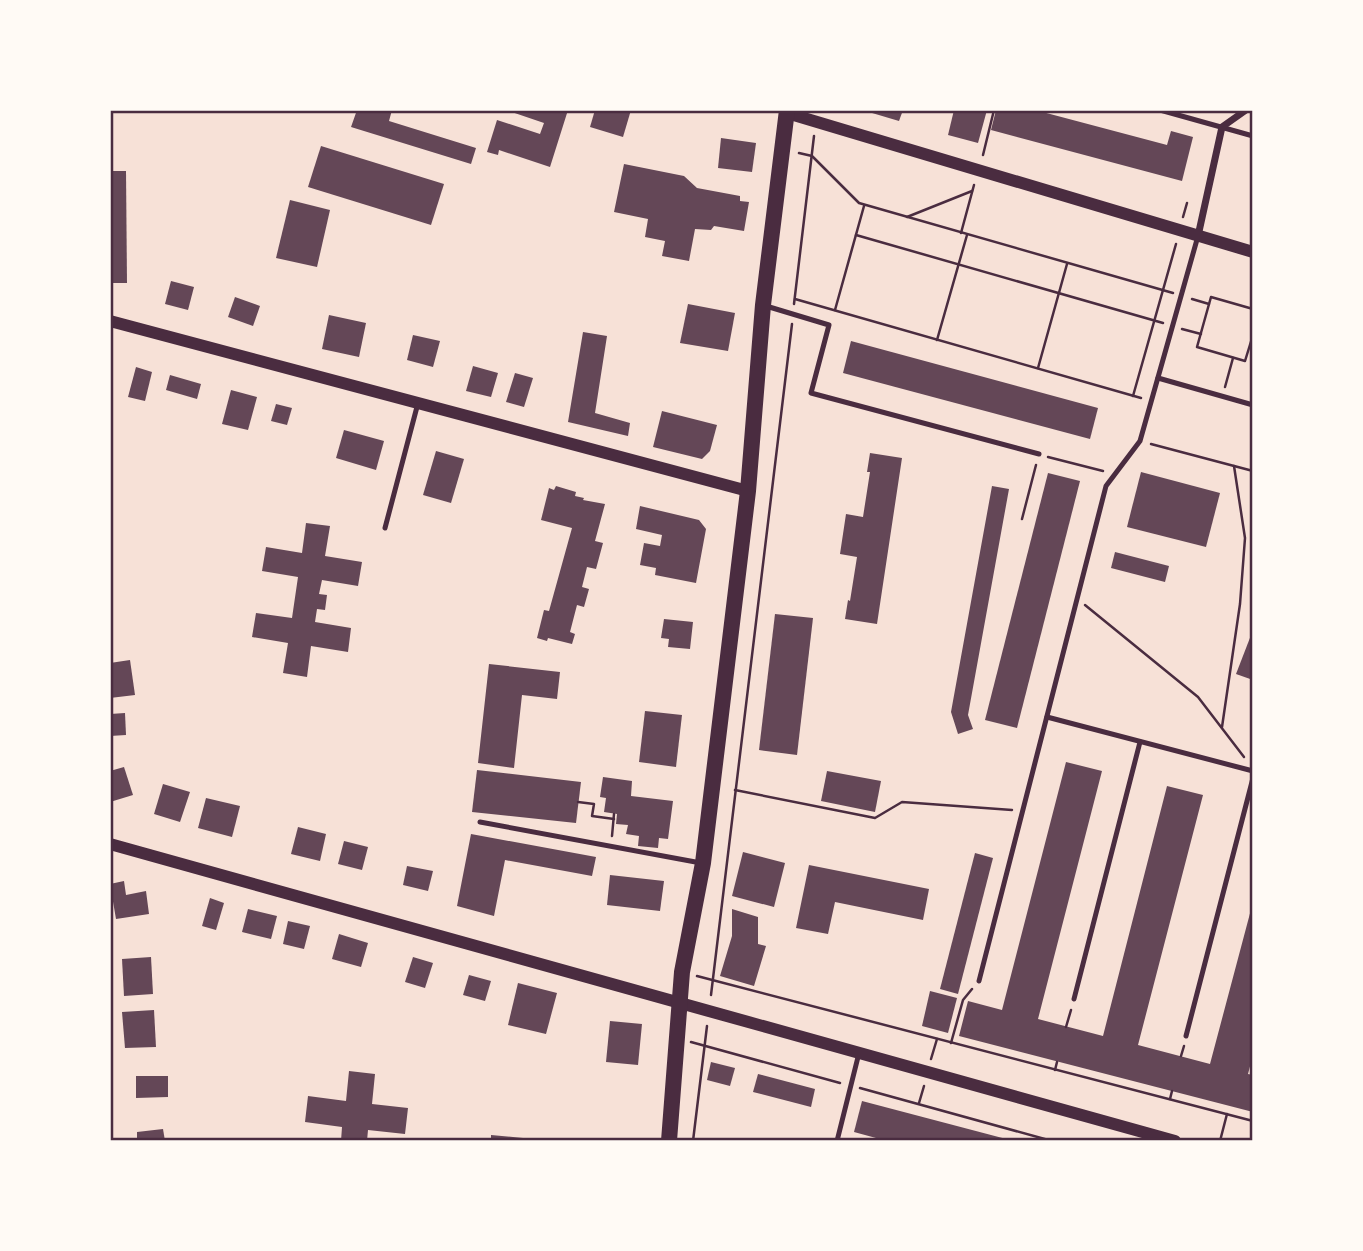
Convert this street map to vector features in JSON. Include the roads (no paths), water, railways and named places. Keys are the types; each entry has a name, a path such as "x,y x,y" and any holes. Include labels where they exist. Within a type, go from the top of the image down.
{"main road":[{"path":"669,1141 682,972 703,863 748,491 763,305 782,149 784,111"}],"street":[{"path":"1198,236 1222,127 1247,110"},
{"path":"784,111 1253,251"},
{"path":"110,321 748,491"},
{"path":"110,845 1175,1141"}],"lane":[{"path":"1160,110 1253,136"},
{"path":"979,981 1106,486 1140,441 1198,236"},
{"path":"763,305 829,325 811,393 1039,454"},
{"path":"1158,378 1253,405"},
{"path":"385,528 418,403"},
{"path":"1046,718 1253,771"},
{"path":"1073,999 1140,742"},
{"path":"1186,1036 1253,778"},
{"path":"481,822 703,863"},
{"path":"837,1141 859,1053"}]}
